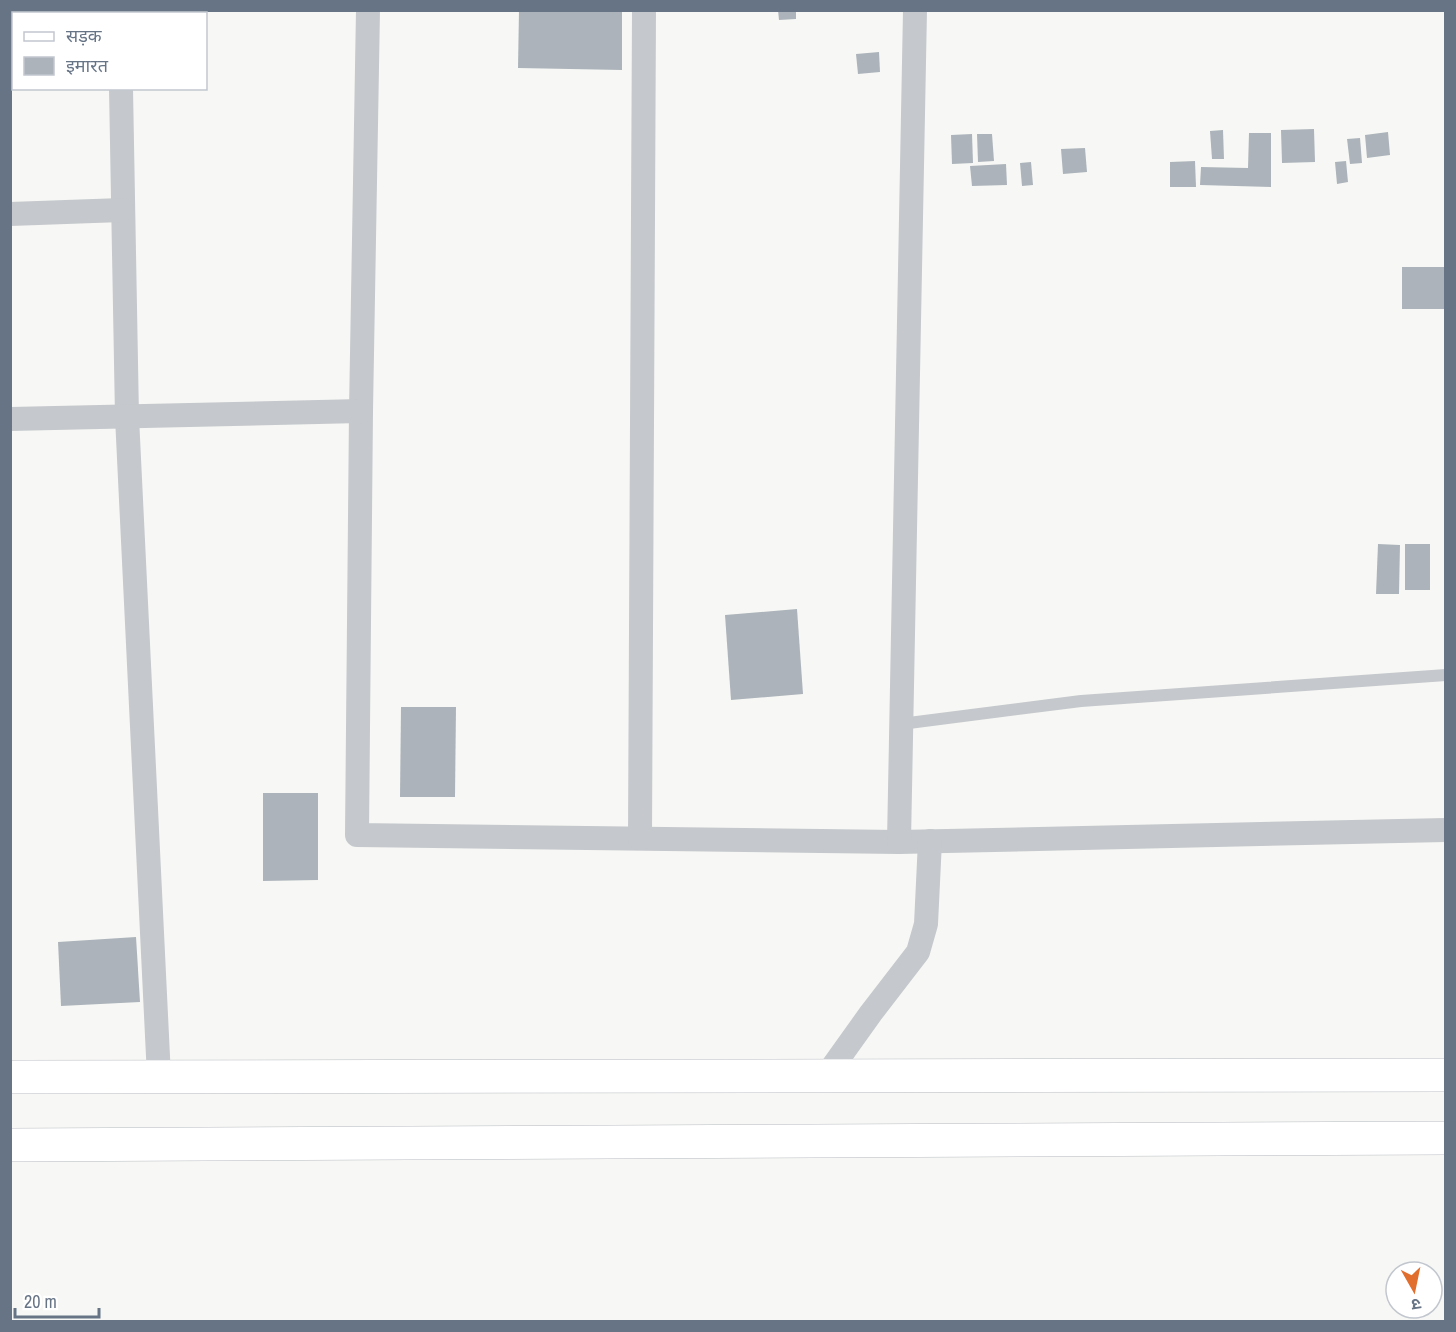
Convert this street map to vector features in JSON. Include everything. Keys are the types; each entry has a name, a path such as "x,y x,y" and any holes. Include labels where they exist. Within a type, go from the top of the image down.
{"street":[{"path":"368,10 357,835 930,842 1446,830"},
{"path":"640,838 644,10"},
{"path":"899,842 915,10"},
{"path":"121,90 127,417 159,1077"},
{"path":"10,214 123,210"},
{"path":"10,419 361,411"},
{"path":"826,1076 918,952 926,924 930,842"},
{"path":"10,1077 1446,1075"},
{"path":"10,1146 1446,1138"}],"lane":[{"path":"901,724 1081,701 1446,675"}],"building":[{"path":"519,10 622,10 622,70 518,68"},
{"path":"778,10 796,10 796,19 779,20"},
{"path":"879,52 880,72 858,74 856,54"},
{"path":"1314,129 1315,162 1282,163 1281,130"},
{"path":"1223,130 1224,159 1212,159 1210,131"},
{"path":"1388,132 1390,155 1367,158 1365,135"},
{"path":"1249,133 1271,133 1271,187 1200,185 1201,167 1248,168"},
{"path":"972,134 973,163 952,164 951,135"},
{"path":"977,134 992,134 994,161 978,162"},
{"path":"1360,138 1362,163 1350,164 1347,139"},
{"path":"1085,148 1087,172 1063,174 1061,149"},
{"path":"1195,161 1196,187 1170,187 1170,162"},
{"path":"1346,161 1348,182 1337,184 1335,162"},
{"path":"1031,162 1033,185 1022,186 1020,163"},
{"path":"1006,164 1007,185 972,186 970,166"},
{"path":"1402,267 1445,267 1445,309 1402,309"},
{"path":"1378,544 1400,545 1399,594 1376,594"},
{"path":"1405,544 1430,544 1430,590 1405,590"},
{"path":"797,609 803,694 731,700 725,615"},
{"path":"401,707 456,707 455,797 400,797"},
{"path":"263,793 318,793 318,880 263,881"},
{"path":"136,937 140,1002 61,1006 58,942"}]}
